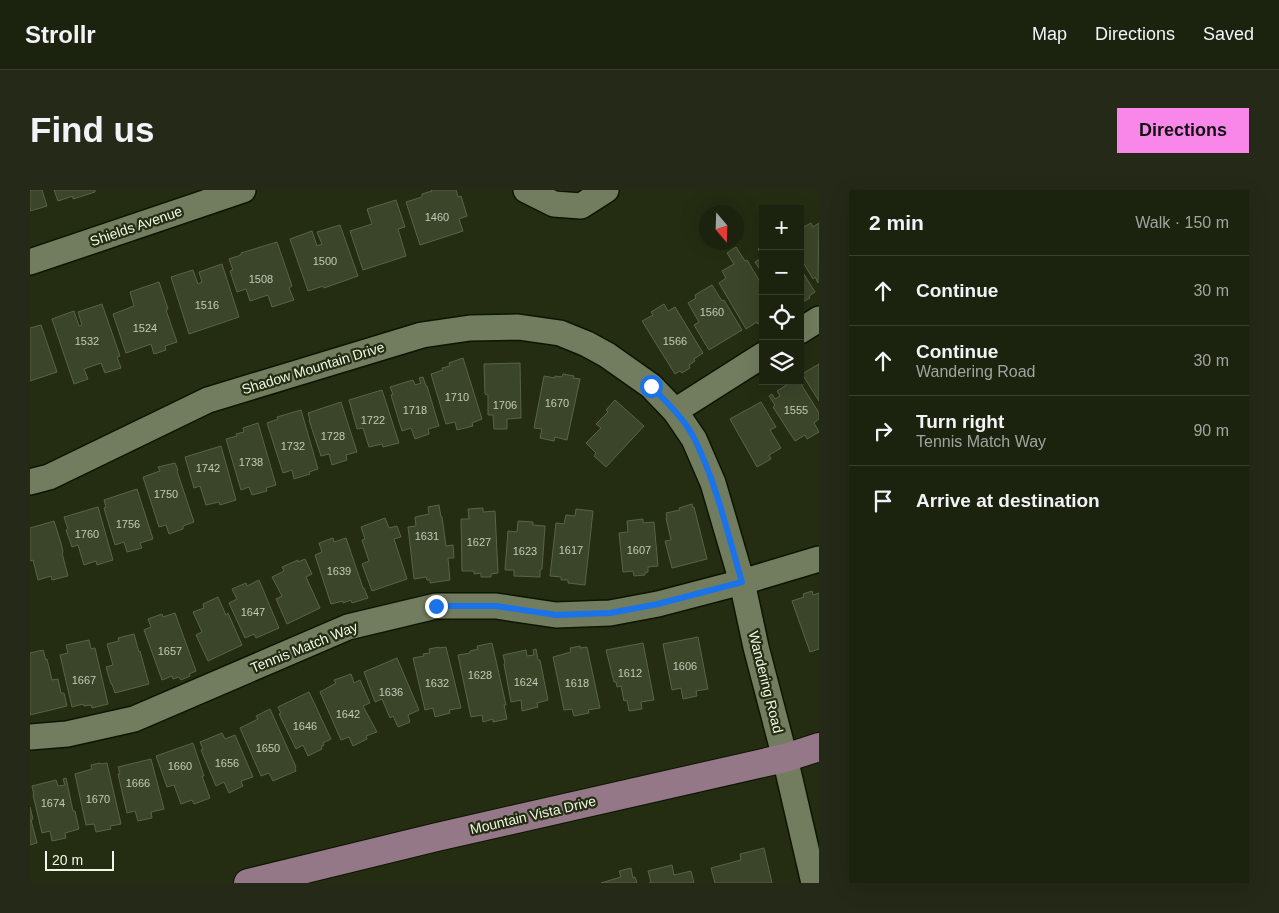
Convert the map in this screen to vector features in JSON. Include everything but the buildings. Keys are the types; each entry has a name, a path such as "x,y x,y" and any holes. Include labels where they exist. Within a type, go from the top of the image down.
{"main road":[{"name":"Mountain Vista Drive","path":"248,883 436,837 785,758 819,747"}],"street":[{"name":"Shields Avenue","path":"30,262 243,190"},
{"path":"526,190 554,204 581,206 606,190"},
{"path":"804,328 819,319"},
{"name":"Shadow Mountain Drive","path":"30,482 49,477 208,400 422,335 470,328 518,326 560,333 588,344 608,354 651,386 675,411"},
{"path":"675,411 759,358"},
{"name":"Wandering Road","path":"675,411 694,439 713,483 742,582 756,647 785,758 814,883"},
{"name":"Tennis Match Way","path":"30,737 67,734 134,719 348,627 436,606 496,606 556,615 610,613 658,604 819,559"}],"route":[{"path":"436,606 496,606 556,615 610,613 658,604 742,582 713,483 694,439 675,411 651,386"}]}
